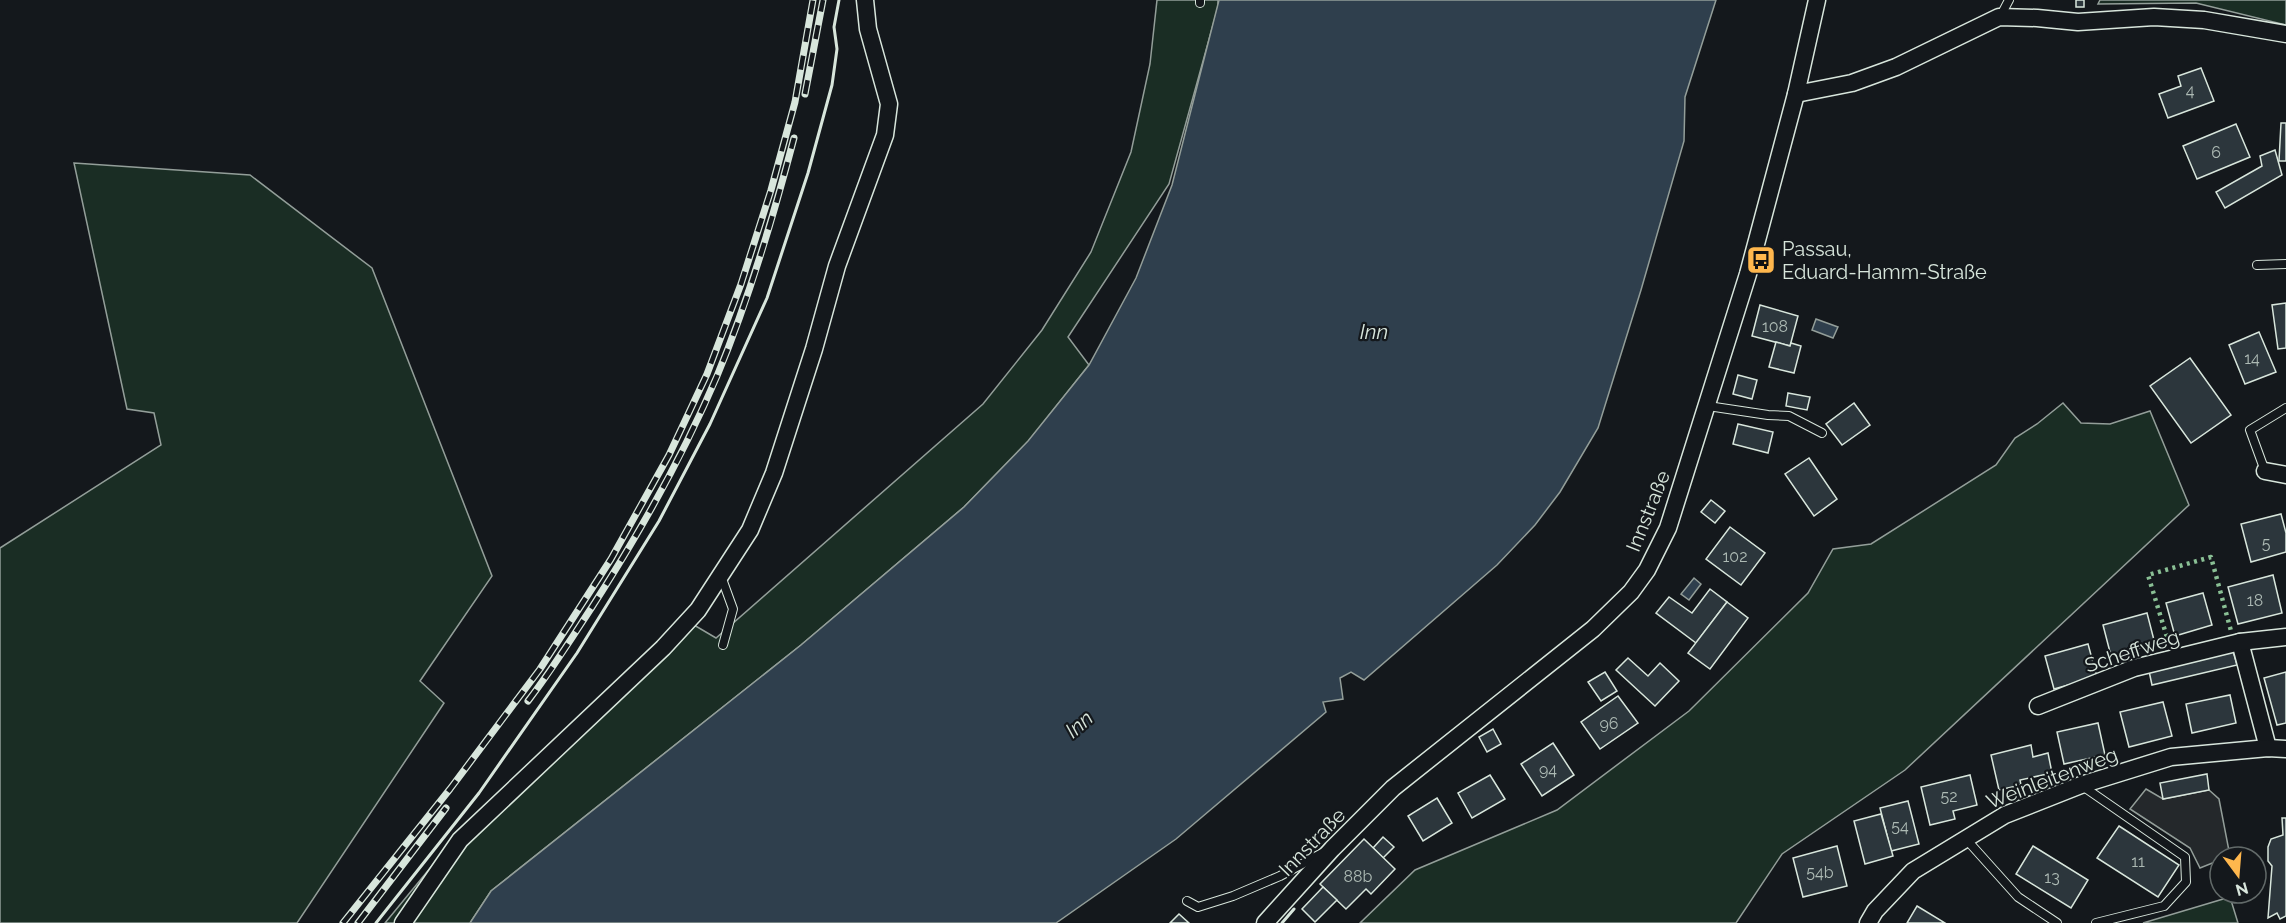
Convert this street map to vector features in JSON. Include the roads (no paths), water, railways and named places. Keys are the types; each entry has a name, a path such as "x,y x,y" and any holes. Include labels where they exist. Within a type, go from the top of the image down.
{"street":[{"path":"404,923 460,840 663,648 698,610 750,530 774,473 814,349 837,266 885,135 888,104 868,29 866,0"},
{"name":"Innstraße","path":"1265,923 1332,849 1393,788 1593,629 1631,592 1647,570 1668,528 1748,273 1796,94 1817,0"},
{"path":"1796,94 1852,83 1896,67 1999,17 2078,22 2154,17 2204,20 2286,34"},
{"path":"2265,471 2286,475"},
{"name":"Scheffweg","path":"2038,706 2134,668 2240,642 2286,637"},
{"path":"2240,642 2268,748"},
{"name":"Weinleitenweg","path":"1868,923 1875,911 1913,871 2005,815 2081,786 2171,757 2286,748"}],"lane":[{"path":"1999,17 2009,0"},
{"path":"2257,265 2286,264"},
{"path":"1708,406 1789,416 1822,433"},
{"path":"2265,471 2250,430 2286,408"},
{"path":"721,576 733,609 723,645"},
{"path":"2081,786 2185,857 2186,882 2164,906 2096,923"},
{"path":"1966,839 2018,897 2057,923"},
{"path":"1186,901 1198,907 1233,896 1280,876 1332,849"}],"water":[{"name":"Inn","path":"1219,0 1716,0 1685,97 1684,141 1598,428 1560,492 1535,525 1497,565 1364,680 1351,672 1340,678 1343,699 1323,702 1326,712 1176,839 1056,923 470,923 491,891 801,645 964,507 1028,441 1089,365 1136,278 1172,185"},
{"path":"1816,319 1838,327 1833,338 1812,330"},
{"path":"1694,578 1701,584 1689,600 1681,594"}],"railway":[{"path":"343,923 450,789 540,669 611,559 669,455 707,374 741,284 771,190 795,102 813,0"},
{"path":"805,94 823,0"},
{"path":"528,701 569,643 627,551 675,465 704,406 729,347 750,288 794,138"},
{"path":"358,923 446,808"}],"place":[{"name":"Passau, Eduard-Hamm-Straße","path":"1761,260"}]}
